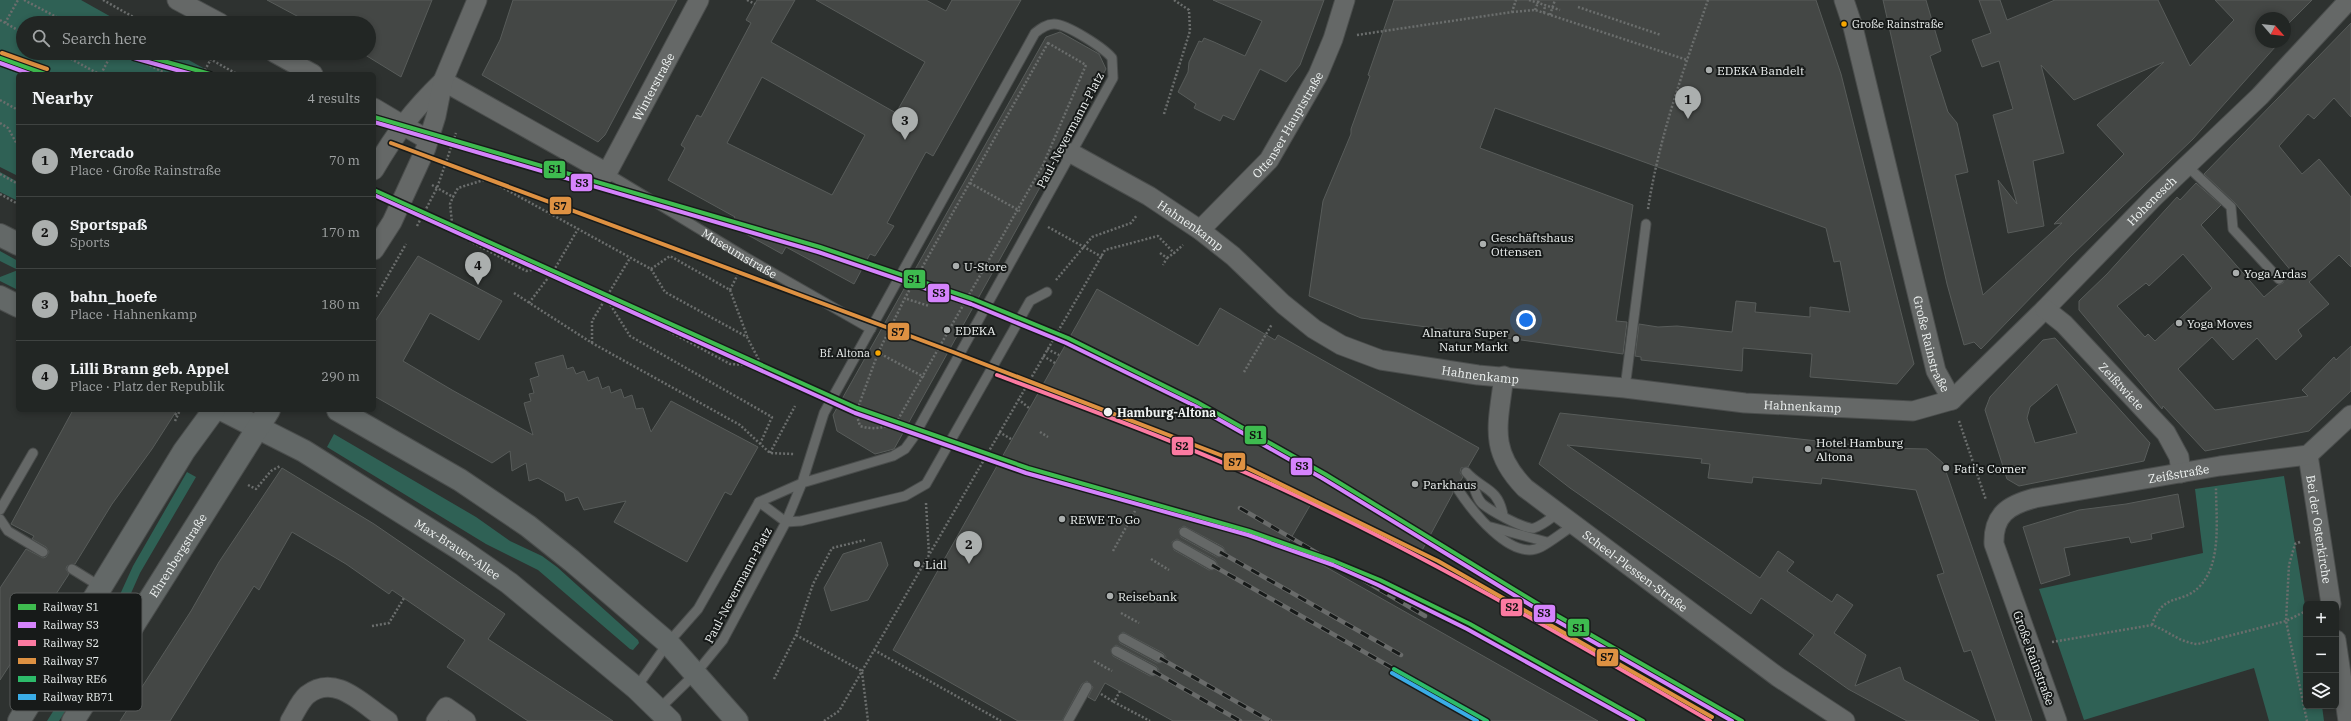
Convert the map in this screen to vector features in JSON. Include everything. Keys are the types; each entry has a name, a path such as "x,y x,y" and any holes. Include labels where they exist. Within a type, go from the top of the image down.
{"main road":[{"path":"0,235 16,243"},
{"path":"0,297 16,305"},
{"path":"98,593 184,451 213,412"},
{"name":"Max-Brauer-Allee","path":"232,412 263,419 304,451 509,582 636,688 664,715"},
{"path":"341,412 460,480 528,526 572,561 668,643 737,721"},
{"name":"Ehrenbergstraße","path":"142,611 263,419"},
{"path":"19,721 25,711"},
{"name":"Ehrenbergstraße","path":"73,721 79,711"}],"street":[{"path":"177,0 207,16"},
{"path":"376,247 392,222 428,140 443,81 477,0"},
{"name":"Winterstraße","path":"607,173 699,0"},
{"name":"Ottenser Hauptstraße","path":"1200,230 1269,160 1318,75 1333,39 1345,0"},
{"name":"Große Rainstraße","path":"1844,0 1853,26 1936,371 1952,400"},
{"name":"Hohenesch","path":"1952,400 2045,309 2186,166 2260,96 2349,0"},
{"path":"288,60 310,72"},
{"path":"376,167 402,124 417,106 443,81"},
{"name":"Museumstraße","path":"443,81 607,173"},
{"path":"376,109 428,140"},
{"name":"Hahnenkamp","path":"1071,153 1149,196 1200,230 1233,256 1283,304 1327,338 1368,356 1402,364 1478,376 1504,376 1625,388 1745,403 1913,411 1952,400"},
{"name":"Zeißtwiete","path":"2045,309 2064,324 2166,433 2179,457 2181,473"},
{"name":"Scheel-Plessen-Straße","path":"1504,376 1498,427 1498,443 1501,456 1507,468 1525,488 1778,678 1845,721"},
{"path":"2308,455 2351,415"},
{"name":"Zeißstraße","path":"1999,520 2007,509 2019,502 2220,466 2308,455"},
{"name":"Bei der Osterkirche","path":"2308,455 2331,601"},
{"name":"Große Rainstraße","path":"1999,520 1994,531 1994,544 2057,721"},
{"path":"2339,660 2348,721"},
{"path":"290,721 306,696 327,687 344,690 388,721"},
{"path":"436,721 446,708 466,721"}],"lane":[{"path":"624,141 635,137 709,0"},
{"name":"Paul-Nevermann-Platz","path":"636,688 668,643 698,609 759,502 802,483 877,461 904,449 1035,219 1112,78 1114,65 1112,58 1106,51 1061,25 1047,25 1035,33 824,413 802,483 786,522 723,640 664,715"},
{"path":"2186,166 2231,207 2233,229 2279,279"},
{"name":"Museumstraße","path":"607,173 747,258 871,329"},
{"path":"1625,388 1646,224"},
{"path":"786,522 801,521 905,496 926,484 1030,301 1047,292"},
{"path":"0,510 33,453"},
{"path":"1503,515 1500,501 1496,496 1468,475 1480,501 1493,512 1503,515 1524,528 1533,529 1558,513"},
{"path":"1457,488 1475,515 1504,541 1516,547 1527,549 1537,548 1574,525"},
{"name":"Paul-Nevermann-Platz","path":"759,502 786,522"},
{"path":"0,519 8,531 44,552"},
{"path":"1184,532 1220,552"},
{"path":"1176,545 1212,565"},
{"path":"72,569 102,587"},
{"path":"1124,638 1160,658"},
{"path":"1116,651 1153,671"},
{"path":"1068,721 1087,687"}],"path":[{"path":"4,23 18,0"},
{"path":"24,0 55,16"},
{"path":"103,0 132,16"},
{"path":"747,0 755,4"},
{"path":"1164,114 1190,31 1189,10 1174,0"},
{"path":"1512,12 1516,0"},
{"path":"1529,0 1560,10"},
{"path":"1535,10 1538,0"},
{"path":"1550,15 1555,0"},
{"path":"1646,224 1655,166 1687,60 1708,0"},
{"path":"1544,13 1545,5"},
{"path":"1578,7 1661,35"},
{"path":"1383,30 1535,10 1687,60"},
{"path":"0,20 16,29"},
{"path":"1048,43 1086,65 1043,165 896,423 884,428 869,429 860,426 856,413 876,352 904,298 970,182 1048,43"},
{"path":"73,60 96,72"},
{"path":"101,72 108,60"},
{"path":"139,60 163,72"},
{"path":"204,72 210,60"},
{"path":"212,60 233,72"},
{"path":"0,100 16,109"},
{"path":"0,123 8,128 16,142"},
{"path":"0,174 16,183"},
{"path":"651,269 670,256 730,290 747,337 762,366 730,364 549,267 526,271 453,232 450,204 458,188 487,179 651,269 665,292 747,337"},
{"path":"970,182 1102,257"},
{"path":"431,184 453,197"},
{"path":"0,194 16,203"},
{"path":"1047,292 1092,236 1131,223 1149,196"},
{"path":"529,303 554,270 578,229"},
{"path":"1163,265 1167,258 1200,230"},
{"path":"824,721 839,711 1105,250 1158,236 1174,253"},
{"path":"1160,253 1167,258"},
{"path":"592,344 592,321 630,258"},
{"path":"916,278 966,302"},
{"path":"514,293 592,344 740,425 770,453 810,456"},
{"path":"606,298 630,336 772,417 760,444"},
{"path":"904,298 929,306"},
{"path":"1244,372 1283,304"},
{"path":"1047,349 1059,355"},
{"path":"876,352 930,380"},
{"path":"1043,356 1055,363"},
{"path":"1018,399 1029,408"},
{"name":"Große Rainstraße","path":"1952,400 1988,505 1999,520"},
{"path":"770,453 796,406"},
{"path":"999,432 1011,439"},
{"path":"1040,432 1048,437"},
{"path":"2152,625 2159,608 2170,601 2189,595 2199,587 2208,574 2214,557 2216,486 2220,466"},
{"path":"926,484 929,555"},
{"path":"1178,511 1200,515"},
{"path":"1113,551 1134,512"},
{"path":"2307,721 2286,621 2289,565 2295,544 2321,536"},
{"path":"774,679 796,635 813,584 832,548 865,540"},
{"path":"1151,560 1169,570"},
{"path":"372,626 389,623 404,598"},
{"path":"2031,650 2057,640 2152,625 2164,629 2186,643 2198,644 2286,621 2303,612"},
{"path":"1121,613 1139,623"},
{"path":"796,635 862,671"},
{"path":"874,650 1001,721"},
{"path":"1094,661 1112,671"},
{"path":"862,671 868,721"},
{"path":"1120,691 1114,702 1150,721"}],"green space":[{"path":"0,0 81,0 110,16 16,16 16,60 189,60 210,72 16,72 16,175 0,167"},
{"path":"0,172 16,181 16,200 0,192"},
{"path":"0,251 16,260 16,269 0,261"},
{"path":"16,271 16,289 0,281 0,277"},
{"path":"334,434 476,517 510,541 542,556 557,567 638,640 639,643 633,650 630,649 538,570 486,544 327,447"},
{"path":"187,472 196,477 140,573 131,593 121,593 133,566"},
{"path":"2284,476 2304,601 2303,601 2303,709 2322,709 2324,721 2269,721 2254,668 2084,720 2039,589 2203,553 2195,489"},
{"path":"53,711 65,711 59,721 47,721"}],"building":[{"path":"267,0 432,0 401,77 373,60 376,60 376,16 297,16"},
{"path":"513,0 677,0 605,135 598,142 482,75 500,40"},
{"path":"757,0 795,0 771,42 896,113 925,62 816,0 926,0 946,11 952,0 1021,0 933,156 926,152 887,223 894,226 875,256 870,254 854,284 786,247 782,254 730,225 735,217 668,180 685,148 681,145 697,115 701,117 751,23 746,20","holes":["762,77 865,135 832,195 727,143"]},
{"path":"1213,0 1324,0 1300,65 1286,82 1260,69 1234,120 1223,115 1220,121 1194,108 1196,104 1178,92 1188,72 1189,62 1199,41 1202,42 1204,38 1245,56 1262,21"},
{"path":"1394,0 1816,0 1841,74 1914,364 1897,384 1810,377 1812,354 1743,348 1742,371 1641,360 1641,357 1635,356 1639,324 1658,327 1677,326 1732,332 1736,301 1756,303 1755,312 1810,317 1810,307 1850,312 1840,261 1834,262 1826,228 1495,108 1480,148 1633,205 1616,321 1627,322 1623,354 1361,318 1309,296 1323,201 1351,134 1351,129 1370,76 1368,75"},
{"path":"1883,0 1926,0 1941,51 1930,56 1948,112 1957,123 1968,172 1955,175 1983,295 2062,223 2054,224 2124,154 2097,125 2164,62 2074,100 2041,65 2064,153 2033,161 2044,226 2008,233 1998,180 2017,204 1993,115 2013,109 1999,61 1982,67 1972,40 1991,33 1979,0 2000,0 2007,20 2055,0 2158,0 2190,66 2234,20 2215,0 2312,0 2291,21 2291,12 2255,12 2255,48 2274,48 2193,139 2071,256 1981,349 1974,342 1964,345 1947,284"},
{"path":"2351,23 2351,117 2334,98 2314,119 2308,114 2279,146 2302,174 2319,159 2351,197 2351,267 2339,255 2309,282 2329,304 2298,330 2302,336 2276,360 2257,338 2233,360 2212,337 2178,369 2215,410 2308,396 2302,390 2334,357 2336,360 2351,346 2351,391 2309,431 2205,451 2163,406 2162,409 2079,310 2079,301 2107,274 2177,197 2180,200 2196,183 2221,205 2201,225 2264,297 2278,285 2283,283 2285,278 2292,272 2235,203 2204,174","holes":["2183,254 2212,288 2155,341 2148,334 2145,337 2117,306 2146,283 2149,286"]},
{"path":"1060,32 1099,54 1106,69 894,449 875,454 837,431 833,415 1046,37"},
{"path":"418,256 502,301 479,340 430,313 403,361 452,390 533,435 524,403 531,401 529,394 534,393 530,379 539,376 535,363 563,355 567,369 573,367 576,374 584,371 588,381 598,377 602,389 609,386 611,393 621,389 624,398 632,395 636,409 643,408 651,432 671,401 758,447 731,495 725,492 687,562 614,522 626,501 584,510 578,497 566,501 564,493 538,478 529,481 526,463 512,471 510,451 492,463 376,397 376,320"},
{"path":"1097,289 1198,346 1220,308 1275,340 1278,335 1479,448 1468,467 1461,468 1460,473 1463,477 1459,483 1452,485 1453,493 1419,556 1315,497 1287,545 1598,721 1173,721 1105,683 1095,701 1088,697 1093,687 1087,681 1082,684 1062,721 1018,721 893,650","holes":["1184,526 1223,547 1226,552 1225,555 1217,557 1181,537 1179,529","1177,539 1215,560 1218,565 1217,568 1209,570 1174,550 1172,542","1123,632 1163,653 1166,657 1165,661 1157,663 1120,643 1118,636","1116,645 1156,666 1159,670 1158,674 1150,676 1113,656 1111,649"]},
{"path":"2055,338 2150,443 2144,461 2019,486 2007,479 1985,410 1990,397 2043,340","holes":["2057,384 2077,433 2035,443 2027,418 2030,407"]},
{"path":"72,412 176,412 152,449 112,504 75,564 67,566 66,569 69,574 57,593 10,593 10,665 0,680 0,588 26,549 43,558 46,557 49,552 46,547 32,539 34,536 11,524"},
{"path":"1560,413 1882,448 1927,449 1943,463 2032,721 1996,721 1971,650 1964,652 1937,575 1944,573 1916,490 1822,478 1821,484 1753,477 1752,483 1708,478 1710,464 1701,463 1702,459 1567,445 1760,578 1778,551 1794,562 1787,571 1832,602 1837,594 1853,605 1834,633 1866,655 1855,686 1900,667 1904,680 1979,721 1907,721 1848,689 1799,654 1814,635 1761,598 1751,614 1570,488 1539,464"},
{"path":"282,468 374,524 505,614 488,639 613,721 528,721 447,667 465,640 392,590 389,594 346,564 292,532 259,590 254,586 170,721 120,721 126,711 142,711 142,687 191,611 219,562"},
{"path":"2178,494 2184,527 2151,534 2152,539 2131,543 2129,537 2064,548 2070,575 2041,584 2023,527 2079,510 2126,504"},
{"path":"881,542 888,565 868,600 831,611 824,588 843,554"}],"railway":[{"path":"1240,508 1425,616"},
{"path":"1220,552 1401,655"},
{"path":"1212,565 1394,669"},
{"path":"1160,658 1270,721"},
{"path":"1153,671 1240,721"}],"rail line":[{"name":"S7","path":"2,53 16,58"},
{"name":"S1","path":"0,58 39,72"},
{"name":"S7","path":"22,60 47,69"},
{"name":"S3","path":"141,60 184,72"},
{"name":"S1","path":"160,60 203,72"},
{"name":"S3","path":"0,63 25,72"},
{"name":"S1","path":"376,118 820,247 973,299 1068,338 1197,402 1325,474 1558,616 1742,721"},
{"name":"S3","path":"376,123 818,252 971,304 1066,343 1195,406 1322,478 1555,620 1732,721"},
{"name":"S7","path":"391,143 953,352 1223,456 1438,561 1712,717"},
{"name":"S1","path":"376,191 857,408 1028,468 1249,531 1334,561 1380,580 1470,624 1643,721"},
{"name":"S3","path":"376,196 855,413 1026,473 1248,535 1333,565 1378,585 1467,629 1633,721"},
{"name":"S2","path":"997,375 1141,429 1212,458 1337,515 1499,600 1710,721"},
{"name":"RE6","path":"1394,669 1487,721"},
{"name":"RB71","path":"1392,673 1477,721"}],"place":[{"name":"Große Rainstraße","path":"1844,24"},
{"name":"EDEKA Bandelt","path":"1709,70"},
{"name":"Mercado","path":"1688,119"},
{"name":"bahn_hoefe","path":"905,140"},
{"name":"Geschäftshaus Ottensen","path":"1483,244"},
{"name":"U-Store","path":"956,266"},
{"name":"Yoga Ardas","path":"2236,273"},
{"name":"Lilli Brann geb. Appel","path":"478,285"},
{"name":"Yoga Moves","path":"2179,323"},
{"name":"EDEKA","path":"947,330"},
{"name":"Alnatura Super Natur Markt","path":"1516,339"},
{"name":"Bf. Altona","path":"878,353"},
{"name":"Hamburg-Altona","path":"1108,412"},
{"name":"Hotel Hamburg Altona","path":"1808,449"},
{"name":"Fati's Corner","path":"1946,468"},
{"name":"Parkhaus","path":"1415,484"},
{"name":"REWE To Go","path":"1062,519"},
{"name":"Lidl","path":"917,564"},
{"name":"Sportspaß","path":"969,564"},
{"name":"Reisebank","path":"1110,596"}]}
